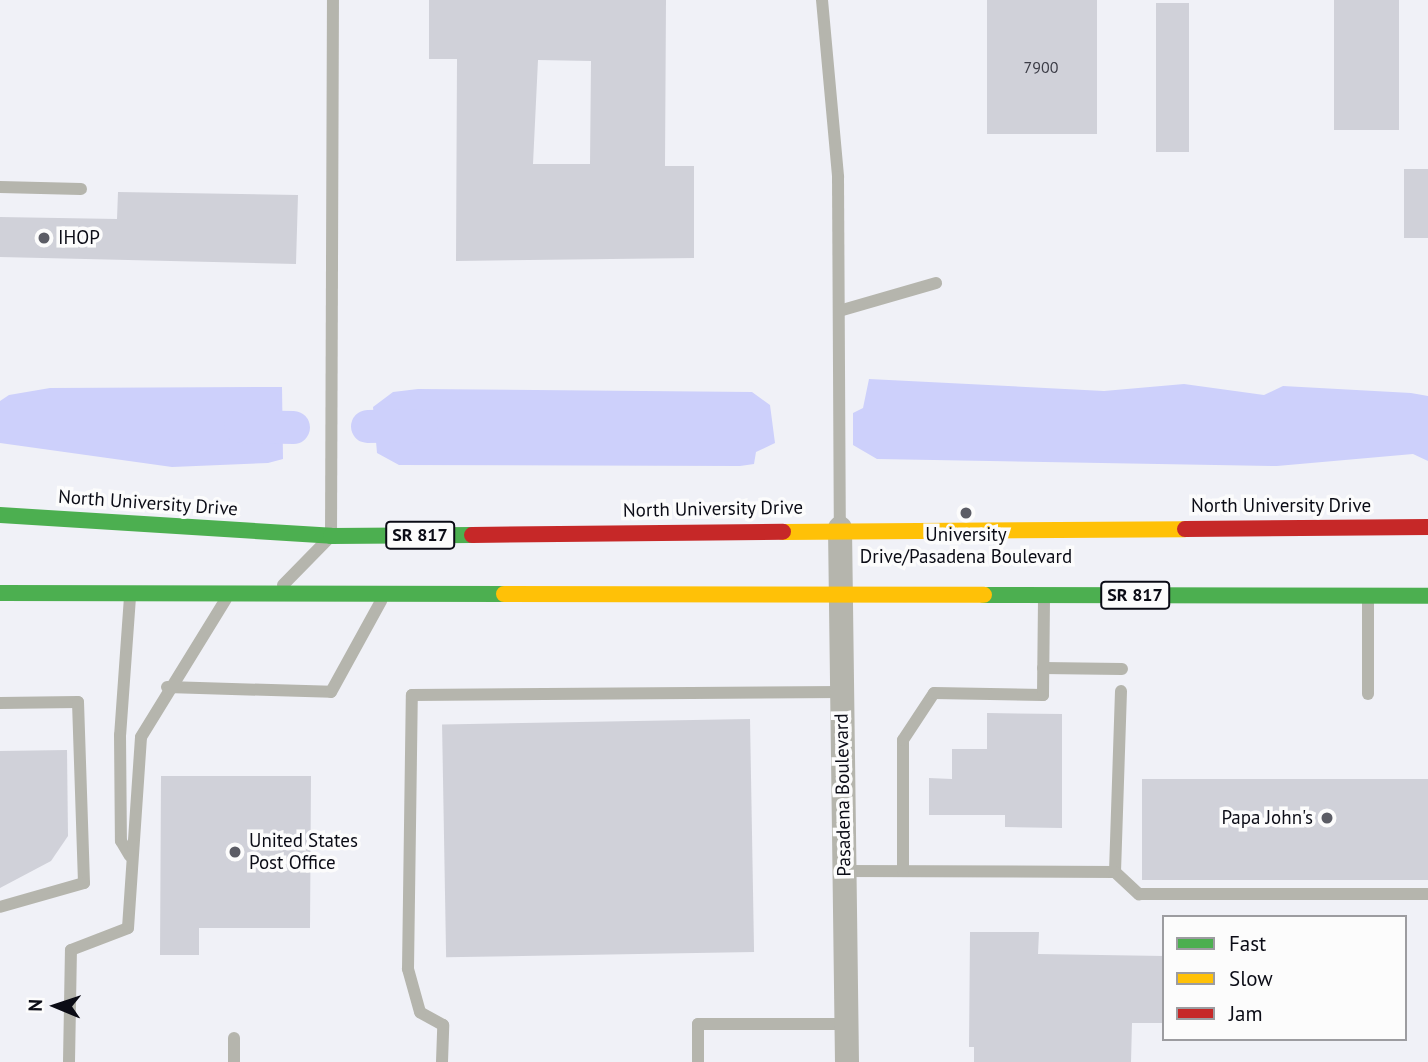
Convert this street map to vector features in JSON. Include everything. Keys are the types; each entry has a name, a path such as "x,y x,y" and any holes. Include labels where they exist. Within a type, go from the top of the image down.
{"main road":[{"name":"North University Drive","path":"0,515 331,536 840,527 1428,527"},
{"name":"SR 817","path":"0,593 270,597 842,594 1428,596"}],"street":[{"name":"Pasadena Boulevard","path":"840,527 847,1062"}],"lane":[{"path":"270,597 331,536 333,0"},
{"path":"822,0 838,177 840,527"},
{"path":"0,187 81,189"},
{"path":"839,311 936,283"},
{"path":"130,595 120,735 121,841 131,856"},
{"path":"903,871 904,740 934,693 1043,695 1044,595"},
{"path":"69,1062 71,950 128,928 141,737 167,687 228,596"},
{"path":"1368,596 1368,694"},
{"path":"167,687 331,692 383,597"},
{"path":"1043,668 1122,669"},
{"path":"1115,872 1121,691"},
{"path":"442,1062 443,1025 421,1012 408,970 412,695 841,692"},
{"path":"0,703 78,702 84,883 0,907"},
{"path":"844,871 1115,872 1139,894 1428,894"},
{"path":"698,1062 698,1024 846,1024"},
{"path":"234,1038 234,1062"}],"water":[{"path":"869,379 1104,391 1184,384 1264,395 1283,386 1411,393 1428,396 1428,461 1413,454 1277,466 877,459 853,445 853,413 863,408"},
{"path":"282,387 283,459 268,463 172,467 0,443 0,401 9,395 50,388"},
{"path":"418,389 752,392 770,405 775,443 756,452 754,464 740,466 399,465 377,453 373,407 393,392"}],"building":[{"path":"429,0 666,0 665,166 694,166 694,258 456,261 457,59 429,59","holes":["538,60 591,61 590,164 533,164"]},
{"path":"987,0 1097,0 1097,134 987,134"},
{"path":"1334,0 1399,0 1399,130 1334,130"},
{"path":"1156,3 1189,3 1189,152 1156,152"},
{"path":"1404,169 1428,169 1428,238 1404,238"},
{"path":"118,192 298,195 296,264 0,257 0,217 117,219"},
{"path":"987,713 1062,714 1062,828 1005,827 1005,815 929,815 929,778 952,779 952,749 987,749"},
{"path":"750,719 754,952 446,957 442,724"},
{"path":"67,750 68,836 51,861 0,888 0,751"},
{"name":"United States Post Office","path":"161,776 311,776 310,928 199,928 199,955 160,955"},
{"path":"1142,779 1428,779 1428,880 1142,880"},
{"path":"970,932 1039,932 1038,954 1162,956 1162,1023 1132,1023 1131,1062 974,1062 974,1047 969,1047"}],"waterway":[{"path":"367,426 421,425"},
{"path":"240,426 293,427"}],"traffic: fast":[{"path":"0,515 331,536 472,535"},
{"path":"0,593 504,594"},
{"path":"984,595 1428,596"}],"traffic: slow":[{"path":"783,532 1185,529"},
{"path":"504,594 984,595"}],"traffic: jam":[{"path":"1185,529 1428,527"},
{"path":"472,535 783,532"}],"place":[{"name":"IHOP","path":"44,238"},
{"name":"University Drive/Pasadena Boulevard","path":"966,513"},
{"name":"Papa John's","path":"1327,818"},
{"name":"United States Post Office","path":"235,852"}]}
